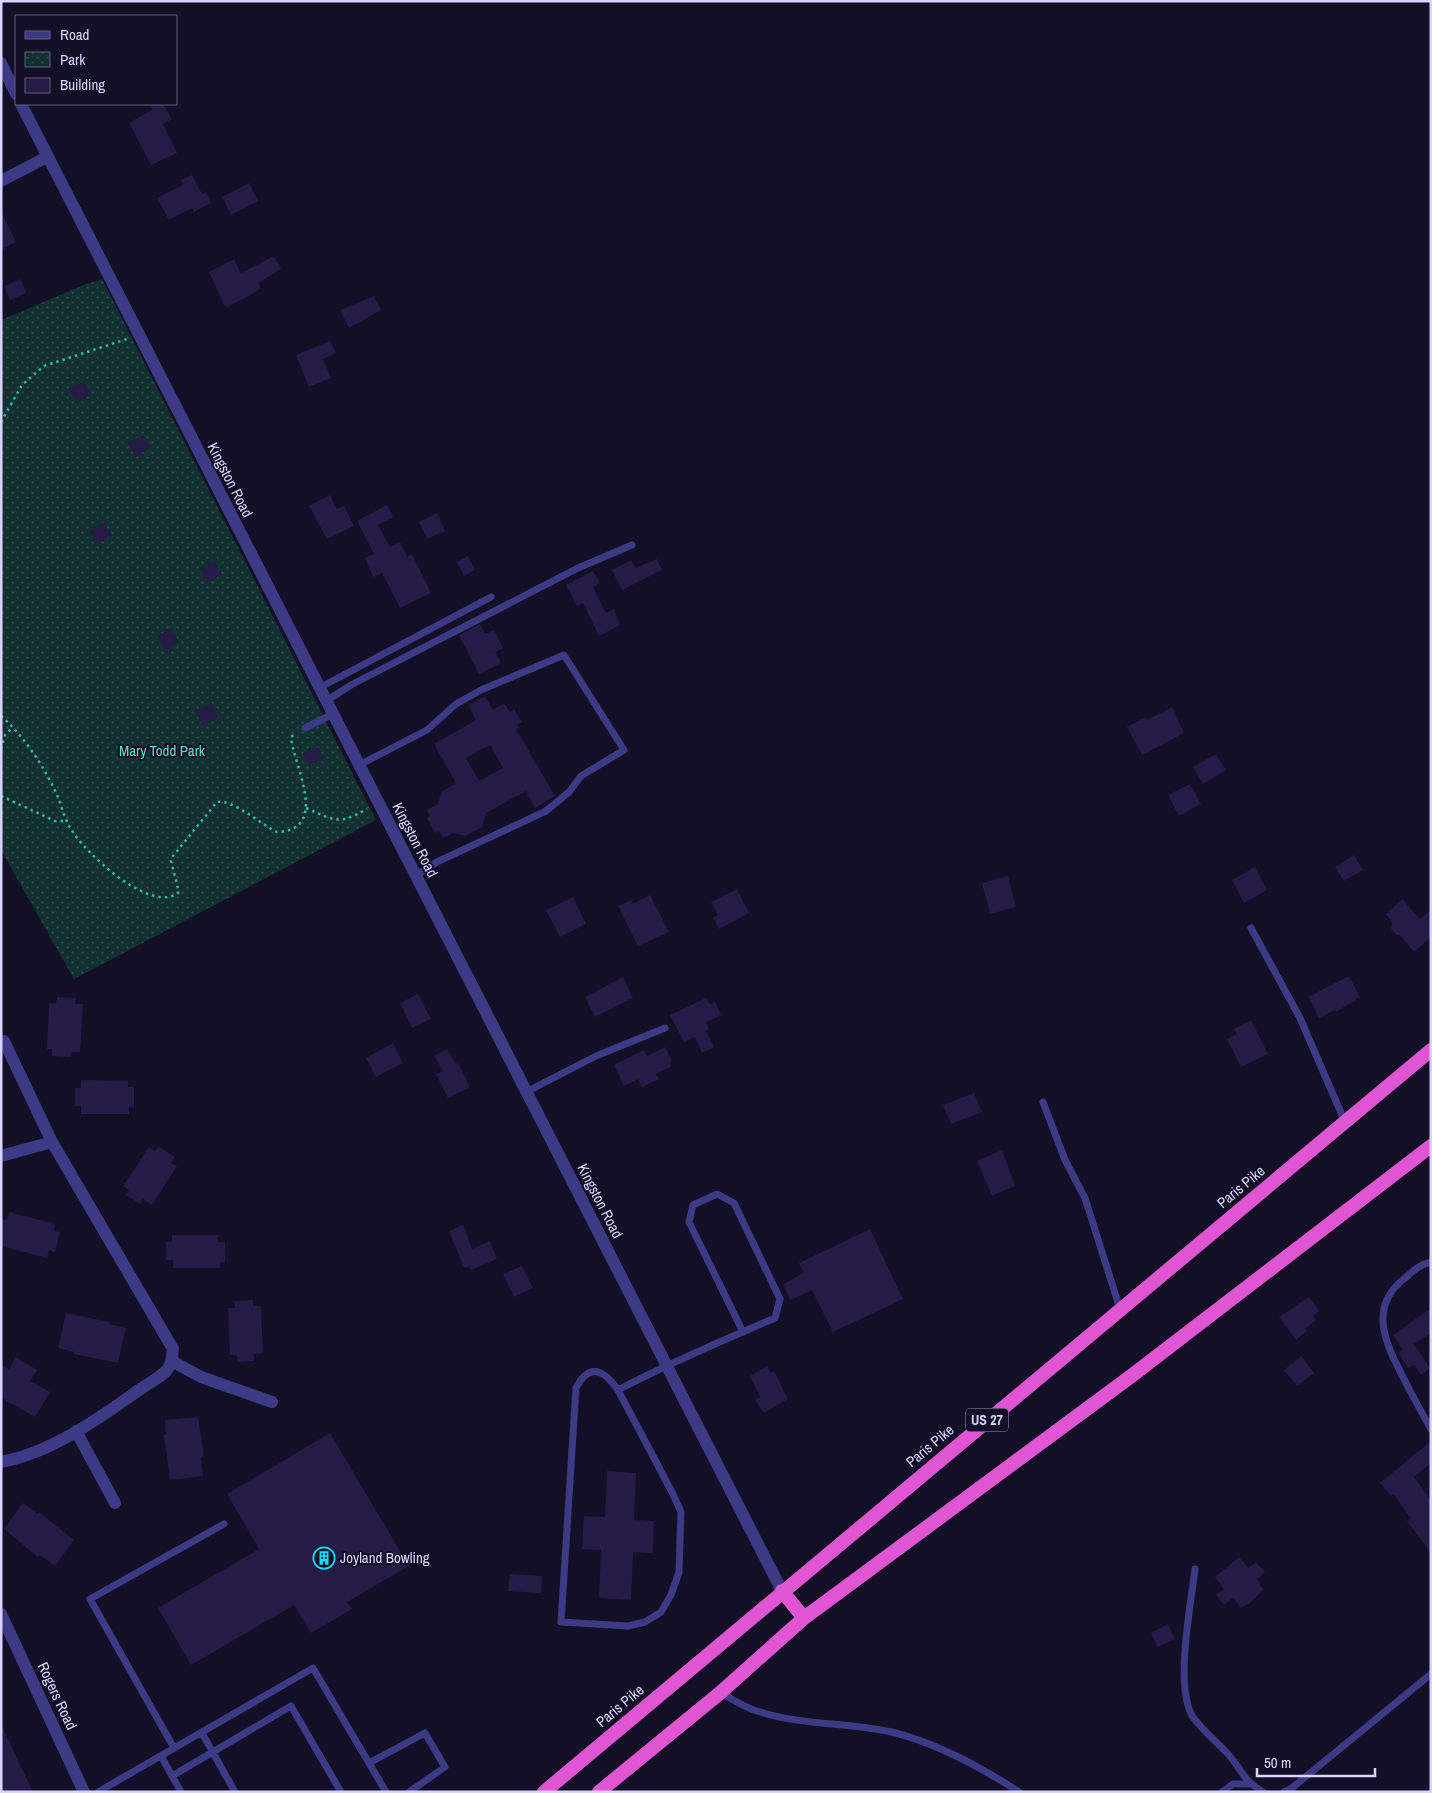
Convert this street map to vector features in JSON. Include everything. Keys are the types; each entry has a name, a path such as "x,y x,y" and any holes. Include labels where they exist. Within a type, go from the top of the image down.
{"highway":[{"name":"Paris Pike","path":"544,1792 1431,1050"},
{"path":"599,1792 720,1693 804,1618 1130,1377 1431,1146"},
{"path":"782,1591 804,1618"}],"street":[{"path":"1,63 15,92"},
{"name":"Kingston Road","path":"21,105 782,1591"},
{"path":"1,181 47,157"},
{"path":"1,1462 20,1459 76,1431 166,1371 172,1361 174,1349 52,1142 4,1040"},
{"path":"1,1156 52,1142"},
{"path":"172,1361 201,1377 272,1402"},
{"path":"76,1431 115,1503"},
{"name":"Rogers Road","path":"1,1614 84,1792"}],"lane":[{"path":"326,701 351,685 578,568 632,545"},
{"path":"319,688 491,597"},
{"path":"359,765 427,730 456,704 481,690 564,655 624,750 581,776 569,792 546,810 437,862 415,876"},
{"path":"305,728 333,714"},
{"path":"1251,928 1300,1018 1345,1122"},
{"path":"526,1092 596,1056 665,1028"},
{"path":"1043,1102 1065,1160 1085,1198 1120,1309"},
{"path":"618,1390 666,1365 775,1318 780,1299 734,1203 717,1194 693,1205 689,1222 742,1332"},
{"path":"1431,1262 1423,1264 1393,1287 1387,1299 1383,1318 1385,1339 1391,1354 1431,1429"},
{"path":"600,1371 608,1376 618,1390 681,1512 679,1572 671,1596 661,1612 645,1622 628,1626 561,1622 576,1388 581,1378 590,1372 600,1371"},
{"path":"174,1748 90,1599 224,1524"},
{"path":"1195,1569 1185,1663 1184,1684 1187,1704 1193,1717 1229,1755 1249,1784 1263,1792"},
{"path":"98,1792 313,1668 386,1792"},
{"path":"1284,1792 1292,1788 1431,1674"},
{"path":"720,1693 753,1710 792,1719 894,1733 918,1739 964,1759 1019,1792"},
{"path":"172,1776 291,1706 341,1792"},
{"path":"202,1733 235,1792"},
{"path":"369,1763 425,1733 446,1768 409,1792"},
{"path":"160,1756 181,1792"},
{"path":"1222,1792 1233,1784 1249,1784"}],"path":[{"path":"1,422 22,385 44,366 138,335"},
{"path":"1,716 14,727 36,758 57,796 71,830 90,853 129,885 163,898 174,896 179,892 171,861 173,856 217,802 221,801 236,807 277,832 292,828 303,820 306,808 304,790 291,737 305,728"},
{"path":"1,749 6,735 14,727"},
{"path":"1,796 55,822 68,821"},
{"path":"306,808 334,820 348,820 369,808"}],"green space":[{"name":"Mary Todd Park","path":"102,279 376,820 74,979 1,850 1,320"}],"building":[{"path":"150,105 164,105 172,119 163,124 177,153 151,165 129,123 152,110"},
{"path":"192,175 202,194 206,192 211,203 194,212 192,208 169,220 157,198 183,185 181,180"},
{"path":"249,183 258,201 231,215 222,197"},
{"path":"1,211 16,242 1,250"},
{"path":"274,256 281,269 258,283 261,288 249,296 227,307 224,305 209,272 234,259 241,273"},
{"path":"21,279 26,293 10,300 4,286"},
{"path":"374,296 381,310 349,328 340,310"},
{"path":"330,341 336,353 323,359 331,378 309,387 296,355"},
{"path":"85,381 91,395 76,402 69,388"},
{"path":"143,435 150,448 135,457 128,443"},
{"path":"330,495 337,509 344,506 354,526 327,539 309,506"},
{"path":"387,505 393,517 378,525 390,547 400,542 407,557 412,554 431,593 400,608 382,573 373,577 365,558 374,554 357,521"},
{"path":"437,513 445,531 427,539 419,522"},
{"path":"103,522 112,535 98,544 90,532"},
{"path":"468,556 475,570 464,576 457,562"},
{"path":"657,559 662,570 622,590 612,570 631,560 635,568"},
{"path":"214,561 222,575 207,583 200,569"},
{"path":"593,571 600,583 593,587 606,613 614,609 620,625 599,636 583,603 577,606 566,585"},
{"path":"480,624 485,634 494,630 503,648 495,652 501,663 479,674 459,635"},
{"path":"170,628 179,641 166,651 157,637"},
{"path":"485,696 493,710 504,703 510,712 514,709 522,722 517,725 519,728 516,729 555,796 535,808 526,791 486,813 482,827 466,836 453,833 443,838 439,831 435,833 427,818 430,816 427,810 438,804 441,792 456,783 434,744 476,720 468,705","holes":["490,745 503,768 479,781 466,758"]},
{"path":"212,704 218,718 203,725 196,711"},
{"path":"1172,707 1184,733 1142,755 1127,727 1146,717 1147,720"},
{"path":"318,747 323,759 308,765 303,753"},
{"path":"1216,754 1226,770 1203,784 1193,767"},
{"path":"1190,784 1201,804 1179,816 1168,795"},
{"path":"1354,855 1363,870 1344,881 1335,867"},
{"path":"1255,867 1267,890 1244,903 1232,880"},
{"path":"1008,876 1016,907 990,914 982,883"},
{"path":"737,889 749,913 719,929 713,918 718,915 711,902"},
{"path":"650,895 669,932 638,946 618,906 631,900 633,904"},
{"path":"573,897 586,924 560,937 546,910"},
{"path":"1402,899 1420,919 1431,910 1431,937 1414,952 1400,935 1397,935 1391,929 1392,922 1386,914"},
{"path":"1349,976 1360,997 1336,1012 1335,1010 1319,1018 1308,997"},
{"path":"623,977 633,998 595,1017 585,997"},
{"path":"418,994 431,1019 412,1028 400,1003"},
{"path":"57,997 76,998 75,1004 83,1004 80,1052 72,1052 71,1057 52,1056 52,1049 47,1049 49,1003 56,1003"},
{"path":"706,998 710,1004 715,1002 721,1015 706,1022 709,1029 706,1031 714,1047 702,1053 695,1037 684,1042 670,1015"},
{"path":"1251,1020 1268,1054 1241,1067 1227,1039 1237,1034 1234,1029"},
{"path":"393,1043 403,1063 376,1077 366,1058"},
{"path":"665,1047 672,1061 670,1062 671,1066 656,1074 659,1079 642,1087 638,1079 624,1086 614,1065 644,1050 647,1056"},
{"path":"447,1049 456,1064 458,1063 470,1087 448,1098 436,1074 443,1071 434,1056"},
{"path":"81,1080 128,1081 128,1087 134,1087 134,1107 129,1107 129,1114 81,1114 81,1106 75,1106 75,1088 81,1088"},
{"path":"974,1093 982,1112 951,1124 943,1105"},
{"path":"158,1146 175,1157 171,1163 177,1166 152,1205 143,1199 140,1204 126,1195 129,1190 123,1186 149,1147 155,1151"},
{"path":"1002,1150 1015,1186 992,1196 977,1161"},
{"path":"9,1212 55,1224 54,1231 60,1232 55,1252 49,1250 47,1258 1,1246 1,1219 7,1220"},
{"path":"463,1225 472,1249 490,1241 497,1259 471,1270 469,1266 464,1268 449,1231"},
{"path":"870,1229 903,1299 833,1332 812,1290 790,1300 783,1284 804,1273 799,1263"},
{"path":"172,1235 218,1235 218,1242 225,1242 225,1262 220,1262 220,1268 173,1268 173,1260 166,1260 166,1242 172,1242"},
{"path":"522,1266 533,1288 514,1297 503,1274"},
{"path":"1309,1297 1319,1311 1313,1316 1316,1320 1296,1340 1279,1317"},
{"path":"253,1300 253,1306 261,1306 263,1353 254,1354 254,1361 238,1362 237,1355 230,1355 228,1308 235,1308 234,1301"},
{"path":"1431,1308 1431,1333 1414,1344 1430,1368 1421,1375 1414,1365 1408,1368 1398,1353 1403,1350 1393,1335"},
{"path":"66,1313 109,1322 109,1324 126,1328 118,1363 74,1354 74,1352 58,1348"},
{"path":"1301,1356 1314,1373 1297,1386 1284,1370"},
{"path":"16,1357 37,1370 30,1381 50,1392 35,1417 1,1398 1,1365 9,1369"},
{"path":"767,1366 771,1373 774,1371 788,1399 764,1413 755,1400 760,1397 750,1376"},
{"path":"198,1417 203,1449 203,1457 201,1457 203,1476 170,1480 164,1435 166,1435 165,1420"},
{"name":"Joyland Bowling","path":"330,1433 409,1566 347,1602 352,1609 311,1633 294,1605 191,1665 158,1608 259,1549 227,1494"},
{"path":"1431,1441 1431,1463 1414,1477 1431,1500 1431,1553 1407,1521 1411,1519 1394,1494 1391,1496 1380,1483"},
{"path":"607,1471 636,1473 634,1520 654,1521 653,1553 633,1552 631,1600 599,1598 601,1550 582,1549 584,1516 605,1517"},
{"path":"23,1503 38,1514 39,1512 74,1540 55,1566 40,1555 38,1557 4,1529"},
{"path":"1239,1557 1248,1568 1256,1562 1265,1572 1257,1579 1263,1590 1248,1605 1241,1608 1233,1598 1224,1605 1216,1595 1224,1589 1215,1577"},
{"path":"510,1574 542,1576 541,1593 508,1591"},
{"path":"1168,1624 1175,1639 1158,1647 1151,1633"},
{"path":"1,1724 33,1792 1,1792"}],"place":[{"name":"Joyland Bowling","path":"324,1558"}]}
